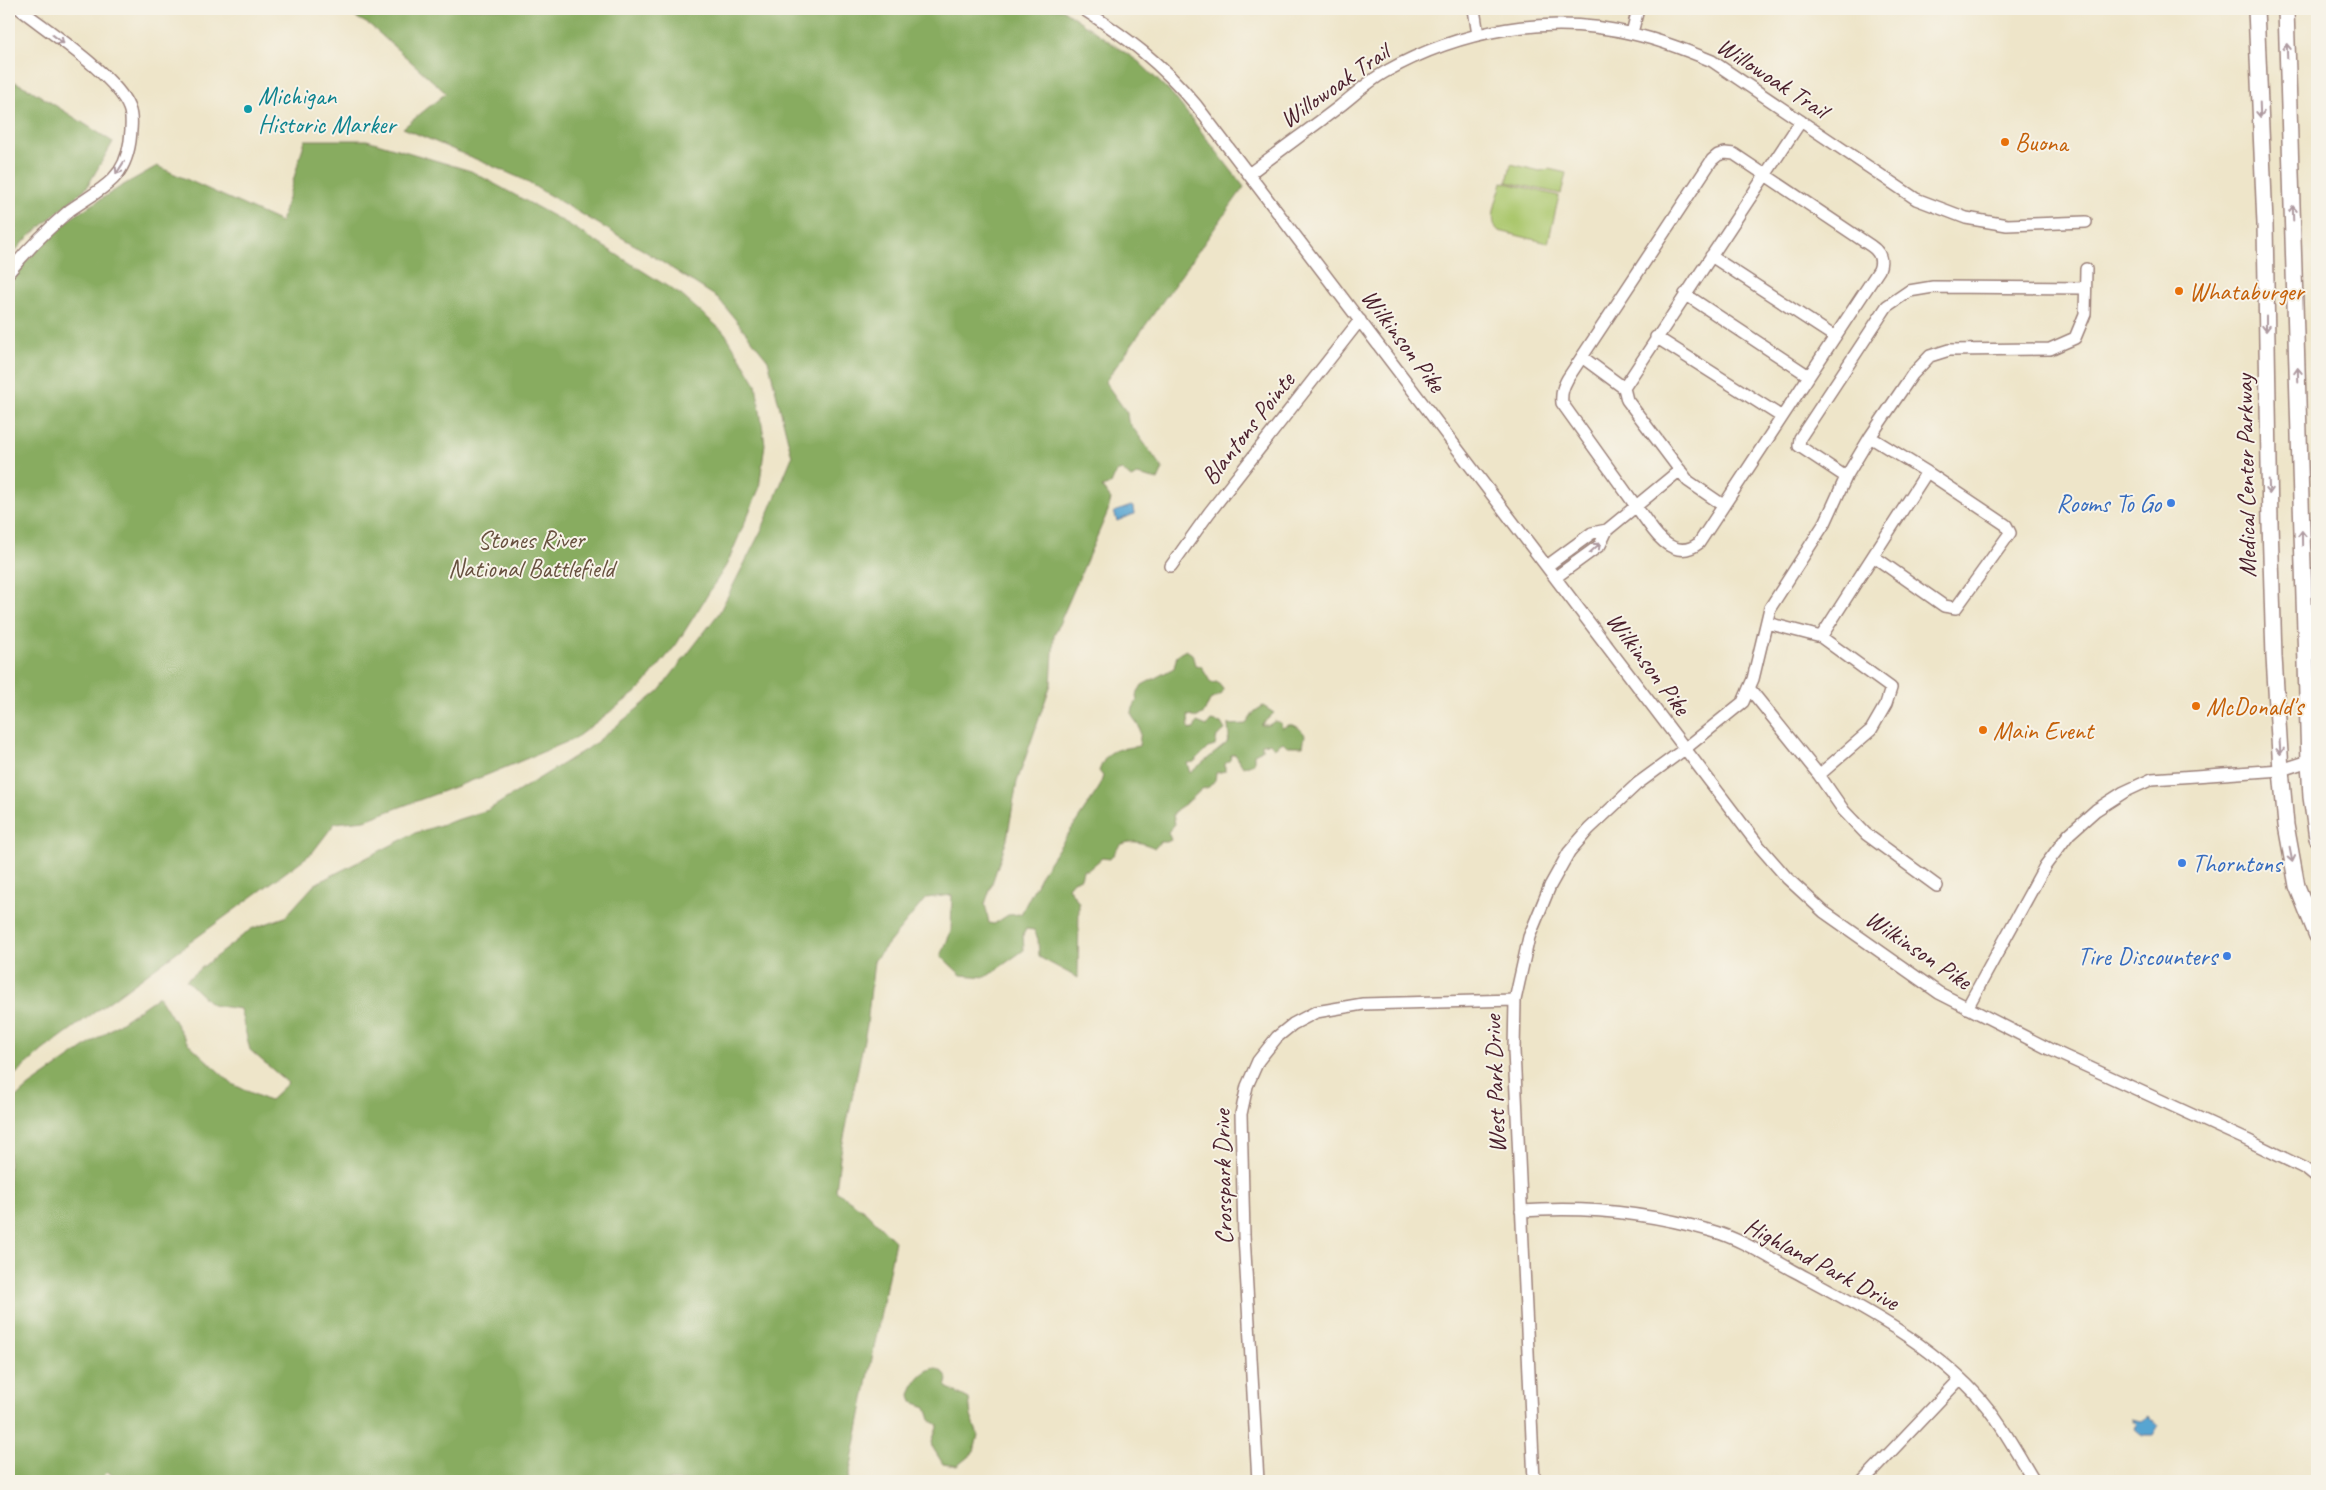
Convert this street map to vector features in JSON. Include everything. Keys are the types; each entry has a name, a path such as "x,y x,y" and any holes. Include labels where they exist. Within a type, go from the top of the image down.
{"main road":[{"name":"Medical Center Parkway","path":"2256,9 2265,224 2274,657 2281,770 2286,825 2297,886 2317,936"},
{"path":"2286,9 2313,761 2311,797 2317,838"}],"street":[{"path":"9,272 42,236 70,211 113,179 124,164 132,126 129,108 121,92 107,77 20,9"},
{"name":"Wilkinson Pike","path":"1084,9 1130,40 1167,72 1196,105 1760,846 1799,890 1824,912 1912,976 1967,1008 2058,1053 2247,1140 2306,1169 2317,1178"},
{"path":"1474,9 1478,35"},
{"path":"1632,33 1638,9"},
{"name":"Willowoak Trail","path":"1249,174 1384,73 1434,47 1478,35 1545,25 1592,27 1632,33 1712,61 1916,199 1966,218 2007,225 2086,222"},
{"path":"1624,388 1656,337 1801,121"},
{"path":"1734,154 1765,174 1877,250 1881,257 1880,270 1699,543 1686,550 1669,547 1660,539 1562,403 1562,388 1718,155 1734,154"},
{"path":"1711,256 1835,337"},
{"name":"West Park Drive","path":"1534,1481 1514,1051 1515,1000 1520,969 1534,921 1550,886 1569,852 1611,807 1637,784 1686,748 1743,702 1749,688 1770,608 1826,521 1846,476 1912,376 1930,356 1949,350 2050,349 2075,338 2085,314 2086,269"},
{"path":"1846,476 1799,446 1800,438 1887,306 1909,291 1933,287 2085,288"},
{"path":"1685,294 1809,376"},
{"name":"Blantons Pointe","path":"1171,566 1360,320"},
{"path":"1656,337 1782,417"},
{"path":"1582,356 1624,388 1627,400 1680,470 1697,488 1723,505"},
{"path":"1870,437 1927,472 2006,525 2010,533 1956,608 1944,606 1873,556"},
{"path":"1556,577 1600,545 1607,530 1680,470"},
{"path":"1822,637 1927,472"},
{"path":"1548,566 1592,533 1607,530"},
{"path":"1767,623 1822,637 1891,688 1886,704 1871,730 1819,776"},
{"path":"1749,688 1819,776 1844,811 1866,834 1937,886"},
{"path":"1967,1008 2045,866 2069,834 2096,810 2124,792 2152,779 2281,770 2313,761"},
{"name":"Crosspark Drive","path":"1258,1481 1244,1236 1241,1114 1247,1086 1258,1061 1277,1037 1293,1024 1316,1012 1350,1005 1376,1003 1515,1000"},
{"name":"Highland Park Drive","path":"1521,1211 1584,1210 1630,1213 1672,1220 1715,1232 1770,1258 1889,1323 1918,1342 1976,1394 1991,1413 2034,1481"},
{"path":"1863,1481 1960,1379"}],"green space":[{"path":"340,9 1062,9 1139,62 1173,95 1244,187 1105,382 1127,413 1128,421 1163,469 1158,480 1137,475 1131,478 1122,470 1116,472 1111,484 1102,487 1111,499 1108,511 1054,636 1051,684 1017,782 1007,839 985,904 989,923 994,924 1008,915 1021,914 1042,873 1099,788 1103,776 1099,771 1102,763 1114,751 1139,746 1140,730 1132,715 1137,701 1136,695 1142,685 1174,668 1177,655 1186,650 1192,654 1195,665 1201,666 1211,683 1217,682 1223,689 1222,694 1210,700 1204,713 1196,718 1188,715 1189,730 1194,729 1197,722 1207,726 1211,721 1221,723 1225,730 1217,736 1215,746 1208,748 1194,762 1187,763 1190,773 1227,743 1229,737 1228,725 1246,724 1255,711 1263,706 1274,713 1261,725 1269,725 1275,721 1281,723 1282,728 1287,725 1296,726 1305,735 1303,746 1287,746 1283,742 1274,748 1270,743 1262,744 1262,750 1254,754 1254,763 1243,767 1235,754 1231,755 1230,760 1225,764 1225,771 1216,773 1215,780 1209,787 1202,789 1176,810 1173,815 1175,824 1168,832 1171,840 1160,842 1155,848 1137,842 1128,842 1119,846 1110,859 1102,858 1088,870 1083,870 1081,878 1073,881 1068,887 1079,903 1078,978 1039,957 1038,939 1034,930 1026,929 1023,935 1024,950 986,977 961,975 941,956 951,931 952,895 926,898 874,961 867,1025 840,1157 836,1191 866,1212 895,1241 848,1481 119,1481 108,1472 99,1481 9,1481 9,1104 29,1086 159,996 187,1042 232,1084 269,1101 288,1083 250,1050 240,1009 212,1005 186,980 251,929 285,917 315,884 415,833 488,810 593,745 659,691 719,613 762,529 792,457 768,360 718,298 643,250 520,178 403,128 446,93 370,25"},
{"path":"9,79 31,90 113,142 87,187 23,242 9,259"},
{"name":"Stones River National Battlefield","path":"305,140 367,140 471,171 568,224 681,295 725,333 756,384 765,444 759,489 727,564 676,645 639,690 574,739 487,775 365,820 335,823 312,853 43,1050 9,1080 9,279 65,222 157,166 281,222"},
{"path":"1511,164 1540,171 1549,169 1566,173 1561,194 1507,182"},
{"path":"1502,182 1559,196 1548,243 1499,231 1495,227 1493,215"},
{"path":"935,1368 944,1373 948,1380 946,1387 969,1399 971,1416 978,1435 974,1452 957,1466 943,1464 933,1448 932,1441 938,1425 930,1420 926,1407 912,1402 910,1395 913,1386 922,1374"}],"water":[{"path":"1133,507 1134,514 1117,521 1114,512"},
{"path":"2148,1416 2159,1425 2153,1435 2142,1435 2135,1429 2137,1424 2131,1419 2141,1421"}],"place":[{"name":"Michigan Historic Marker","path":"248,109"},
{"name":"Buona","path":"2005,142"},
{"name":"Whataburger","path":"2179,291"},
{"name":"Rooms To Go","path":"2171,503"},
{"name":"McDonald's","path":"2196,706"},
{"name":"Main Event","path":"1983,730"},
{"name":"Thorntons","path":"2182,863"},
{"name":"Tire Discounters","path":"2227,956"}]}
